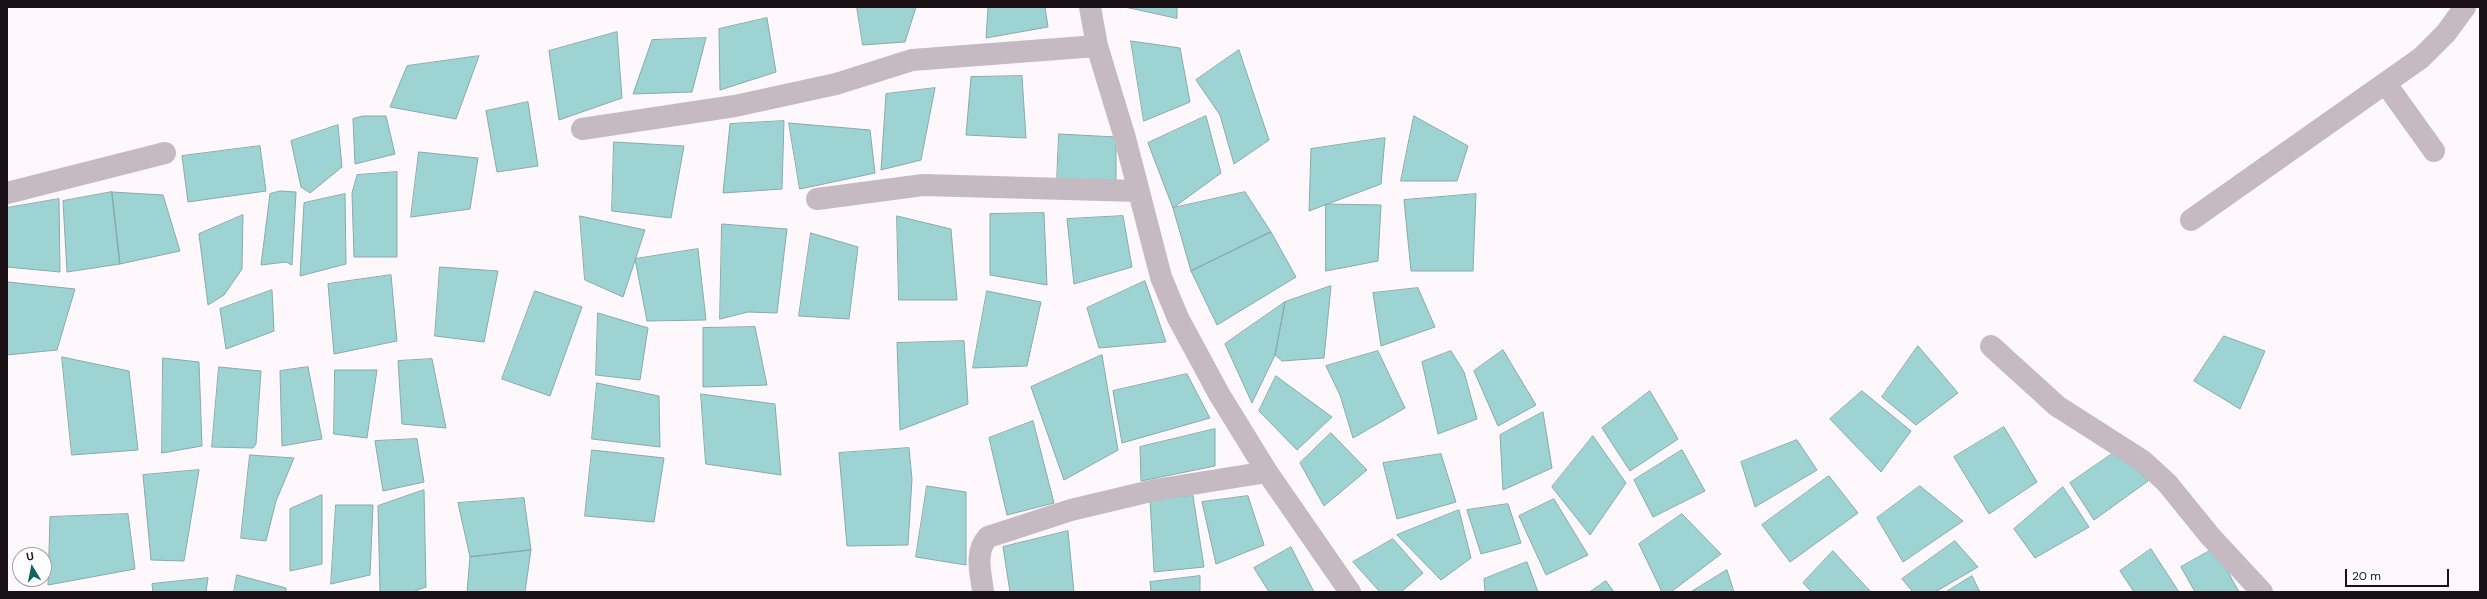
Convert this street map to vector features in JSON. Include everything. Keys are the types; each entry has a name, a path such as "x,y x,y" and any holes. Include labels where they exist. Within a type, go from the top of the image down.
{"street":[{"path":"1090,7 1097,46 1125,138 1137,191 1161,278 1178,318 1219,394 1267,472 1319,550 1350,592"},
{"path":"2191,220 2421,58 2446,33 2465,7"},
{"path":"582,129 735,106 836,84 912,60 1097,46"},
{"path":"2386,84 2434,151"},
{"path":"7,193 165,154"},
{"path":"817,199 923,185 1137,191"},
{"path":"1990,346 2057,406 2143,461 2167,483 2210,536 2262,592"},
{"path":"983,592 979,558 981,545 988,537 1071,510 1155,490 1267,472"}],"building":[{"path":"857,7 916,7 905,42 863,45"},
{"path":"1045,7 1048,27 986,38 988,8"},
{"path":"1125,7 1177,7 1177,18"},
{"path":"767,18 776,72 720,90 719,29"},
{"path":"617,32 622,98 559,120 549,51"},
{"path":"706,38 692,92 633,94 652,40"},
{"path":"1131,41 1180,48 1190,102 1144,121"},
{"path":"1239,50 1269,140 1234,164 1220,115 1196,80"},
{"path":"479,56 456,119 390,107 407,66"},
{"path":"1022,76 1026,138 966,135 971,77"},
{"path":"935,88 921,160 881,170 886,94"},
{"path":"528,102 538,166 497,172 486,111"},
{"path":"363,116 386,116 395,154 355,164 353,119"},
{"path":"1206,116 1221,173 1173,208 1148,143"},
{"path":"1414,116 1468,146 1457,181 1401,181"},
{"path":"784,121 782,189 723,193 730,124"},
{"path":"789,123 870,130 875,173 800,189"},
{"path":"338,125 342,167 310,193 301,187 291,141"},
{"path":"1059,134 1116,137 1116,183 1057,181"},
{"path":"1385,138 1381,184 1309,211 1311,149"},
{"path":"614,142 684,146 671,218 612,211"},
{"path":"260,146 266,191 188,202 182,156"},
{"path":"419,152 478,158 470,209 411,217"},
{"path":"397,172 397,257 354,257 352,193 357,175"},
{"path":"280,191 296,192 292,265 286,262 261,265 270,194"},
{"path":"112,192 120,264 67,272 63,201"},
{"path":"112,192 163,195 180,251 120,264"},
{"path":"1245,192 1271,232 1191,271 1173,208"},
{"path":"345,194 346,264 300,276 304,203"},
{"path":"1476,194 1473,271 1411,271 1404,200"},
{"path":"59,199 60,272 7,267 7,208"},
{"path":"1326,204 1381,205 1378,261 1326,271"},
{"path":"1044,213 1047,285 990,275 990,214"},
{"path":"243,215 242,269 224,295 208,305 199,234"},
{"path":"580,216 645,230 623,297 585,280"},
{"path":"897,216 951,229 957,300 899,300"},
{"path":"1123,216 1132,267 1074,284 1067,219"},
{"path":"722,224 787,229 777,313 748,312 720,319"},
{"path":"1271,232 1296,277 1217,325 1191,271"},
{"path":"811,233 858,247 849,319 799,316"},
{"path":"698,249 706,320 647,321 635,259"},
{"path":"440,267 498,271 484,342 435,336"},
{"path":"391,275 397,341 334,354 328,284"},
{"path":"1145,281 1166,342 1099,348 1087,308"},
{"path":"8,282 75,289 57,350 7,355"},
{"path":"1331,286 1324,358 1282,361 1275,355 1285,302"},
{"path":"1418,288 1435,327 1381,346 1373,293"},
{"path":"272,290 274,331 226,349 220,309"},
{"path":"535,291 582,307 550,396 502,379"},
{"path":"987,291 1041,302 1027,366 973,368"},
{"path":"1285,302 1275,355 1252,403 1225,344"},
{"path":"598,313 648,328 640,380 596,375"},
{"path":"755,327 767,385 703,387 703,328"},
{"path":"2224,336 2265,351 2240,409 2194,381"},
{"path":"964,341 968,404 900,430 897,343"},
{"path":"1918,346 1958,393 1916,425 1882,397"},
{"path":"1503,350 1536,405 1498,426 1474,371"},
{"path":"1378,351 1405,408 1353,438 1340,395 1326,366"},
{"path":"1451,351 1464,372 1477,419 1438,434 1422,362"},
{"path":"1102,355 1118,450 1064,480 1031,387"},
{"path":"62,357 129,371 138,450 72,455"},
{"path":"163,358 199,362 202,446 162,453"},
{"path":"432,359 446,428 402,424 398,361"},
{"path":"219,367 261,371 256,444 253,448 212,447"},
{"path":"308,367 322,439 282,446 280,371"},
{"path":"335,370 377,370 367,438 334,434"},
{"path":"1187,374 1210,418 1122,443 1113,391"},
{"path":"1276,376 1332,417 1297,450 1259,411"},
{"path":"597,383 659,396 660,447 592,439"},
{"path":"1650,391 1678,439 1630,471 1602,428"},
{"path":"1862,391 1911,431 1881,472 1830,419"},
{"path":"701,394 775,404 781,475 706,464"},
{"path":"1543,412 1552,468 1503,490 1500,435"},
{"path":"1033,421 1054,503 1007,515 989,438"},
{"path":"2004,427 2037,482 1989,514 1954,457"},
{"path":"1215,429 1215,466 1141,481 1140,447"},
{"path":"1331,433 1367,470 1324,506 1300,463"},
{"path":"1593,436 1626,483 1590,535 1552,487"},
{"path":"417,439 424,482 383,491 375,441"},
{"path":"1797,440 1817,470 1755,507 1741,462"},
{"path":"909,448 912,479 908,545 847,546 839,453"},
{"path":"592,450 664,458 654,522 585,516"},
{"path":"1682,450 1705,491 1653,517 1634,480"},
{"path":"2118,450 2148,481 2094,520 2070,483"},
{"path":"1441,454 1456,502 1397,519 1383,463"},
{"path":"250,455 294,458 276,501 266,541 241,538"},
{"path":"199,470 184,561 151,560 143,475"},
{"path":"1829,476 1858,513 1790,562 1762,525"},
{"path":"927,486 966,492 966,565 916,557"},
{"path":"1920,486 1963,521 1903,562 1877,518"},
{"path":"2063,487 2089,527 2035,558 2014,529"},
{"path":"424,490 426,587 412,592 380,592 378,506"},
{"path":"322,495 322,564 290,571 290,509"},
{"path":"1193,496 1204,567 1154,572 1150,499"},
{"path":"1248,496 1264,545 1216,564 1202,502"},
{"path":"524,498 531,550 470,557 458,503"},
{"path":"1554,499 1588,555 1546,575 1519,516"},
{"path":"1508,504 1521,543 1481,554 1467,510"},
{"path":"336,505 373,505 370,575 331,584"},
{"path":"1459,510 1471,558 1441,580 1397,535"},
{"path":"128,514 135,569 52,584 52,547 49,547 50,517"},
{"path":"1682,514 1721,554 1671,592 1662,592 1639,544"},
{"path":"1068,531 1074,592 1010,592 1003,547"},
{"path":"1393,539 1423,573 1401,592 1380,592 1353,562"},
{"path":"1955,541 1978,567 1935,592 1913,592 1902,579"},
{"path":"1291,547 1314,592 1269,592 1254,568"},
{"path":"2215,548 2239,592 2195,592 2181,567"},
{"path":"2151,549 2179,592 2134,592 2120,571"},
{"path":"531,550 525,592 467,592 470,557"},
{"path":"1833,551 1871,592 1812,592 1803,583"},
{"path":"1527,562 1538,592 1485,592 1484,579"},
{"path":"1727,570 1734,592 1691,592"},
{"path":"237,575 286,588 286,592 234,592"},
{"path":"1200,576 1200,592 1151,592 1150,582"},
{"path":"1972,576 1980,592 1946,592"},
{"path":"208,578 206,592 153,592 152,584"},
{"path":"1606,581 1614,592 1590,592"}]}
